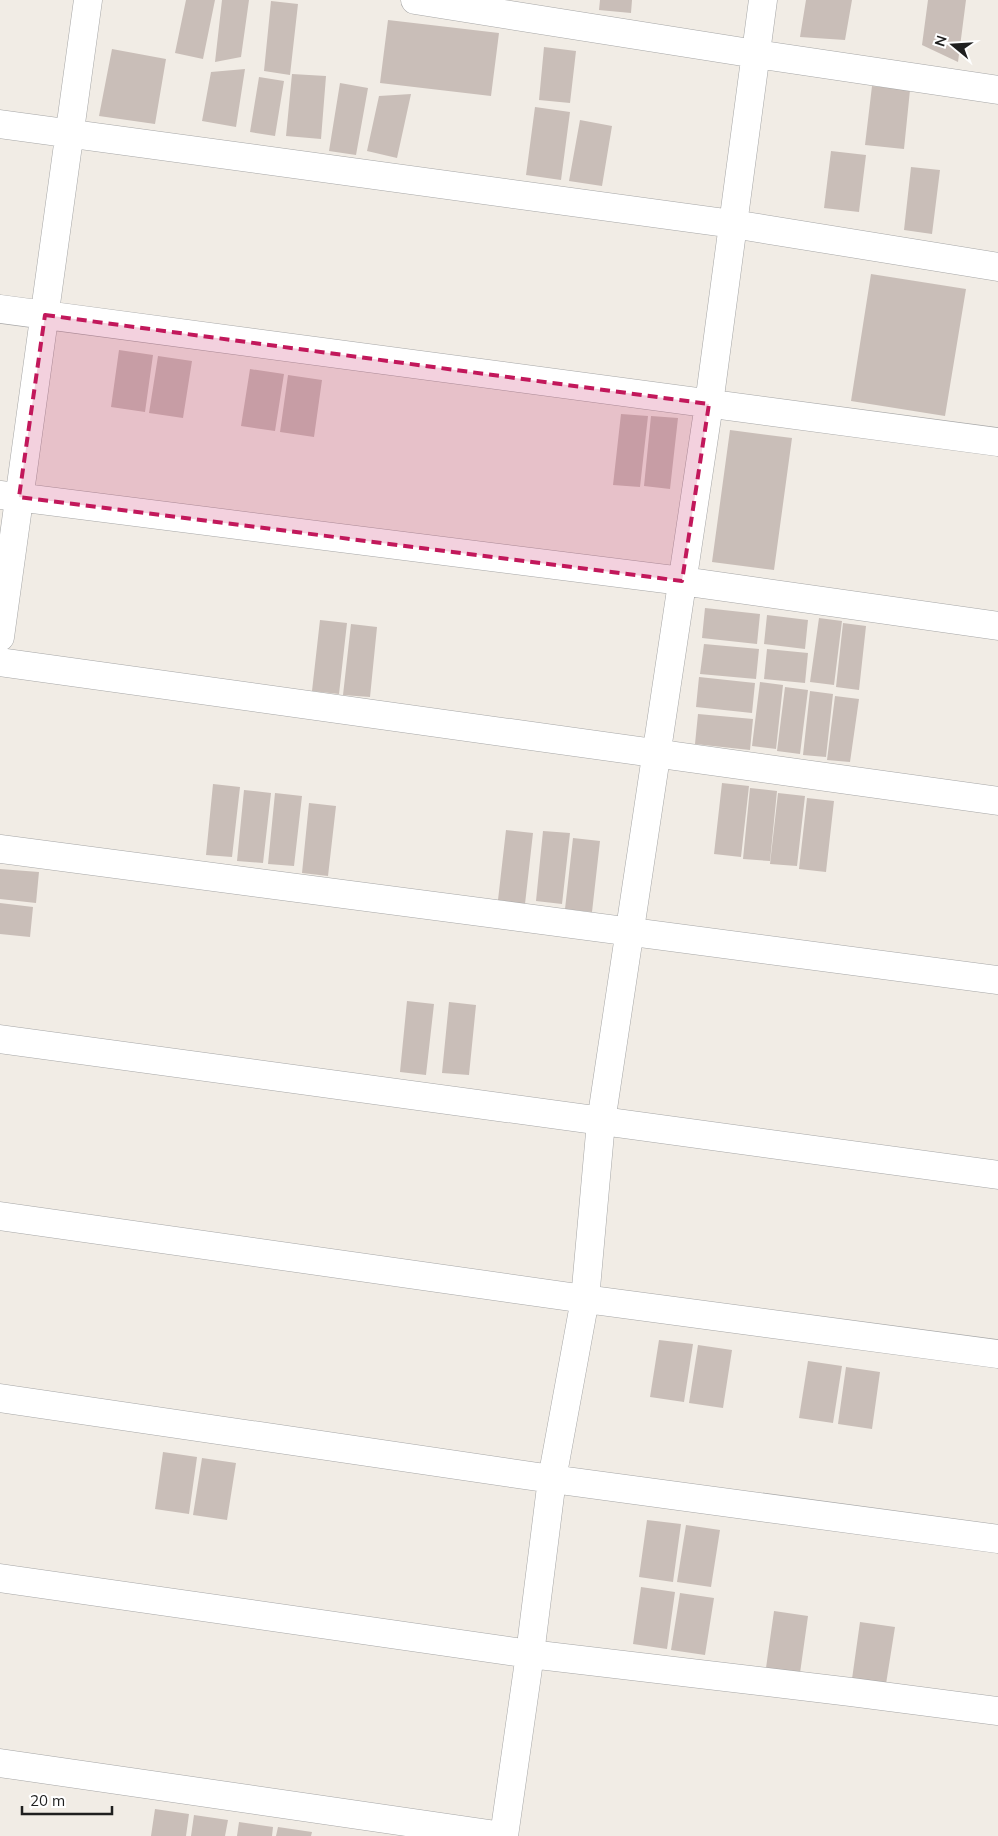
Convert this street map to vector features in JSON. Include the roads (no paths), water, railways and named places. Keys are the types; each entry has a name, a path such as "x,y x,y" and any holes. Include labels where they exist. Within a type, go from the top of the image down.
{"street":[{"path":"0,637 10,496 45,315 88,0"},
{"path":"415,0 998,90"},
{"path":"0,1763 504,1836 530,1654 552,1478 585,1299 601,1122 709,404 763,0"},
{"path":"0,124 733,224 998,267"},
{"path":"0,309 998,442"},
{"path":"10,496 682,581 998,626"},
{"path":"0,662 998,800"},
{"path":"0,849 998,980"},
{"path":"0,1039 998,1175"},
{"path":"0,1216 585,1299 998,1354"},
{"path":"0,1398 552,1478 998,1539"},
{"path":"0,1578 530,1654 998,1711"}]}
